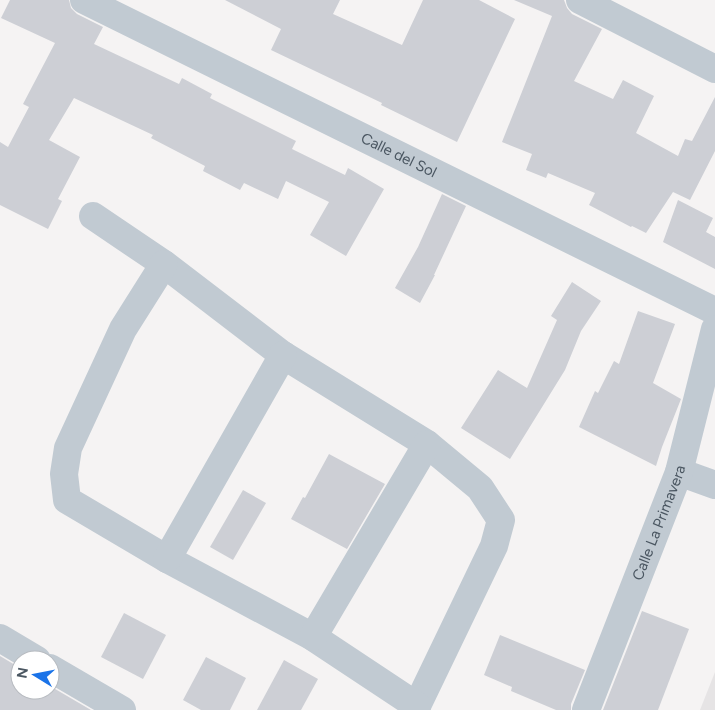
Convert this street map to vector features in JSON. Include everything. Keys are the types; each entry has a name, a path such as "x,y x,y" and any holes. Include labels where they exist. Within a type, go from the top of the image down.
{"street":[{"name":"Calle del Sol","path":"84,0 715,311"},
{"path":"580,0 715,69"},
{"path":"93,216 164,264 283,355 427,444 480,488 501,520 494,546 416,708 313,637 166,559 68,500 64,474 68,448 123,329 164,264"},
{"name":"Calle La Primavera","path":"586,710 678,472 715,328"},
{"path":"166,559 283,355"},
{"path":"313,637 427,444"},
{"path":"678,472 715,485"},
{"path":"0,638 20,650"},
{"path":"60,674 122,710"}],"shaded area":[{"path":"715,672 715,710 700,710"}],"building":[{"path":"10,0 69,0 71,8 77,14 103,27 94,44 179,84 182,78 212,94 210,98 296,141 292,149 345,175 348,168 384,189 346,256 310,235 329,202 286,181 278,199 244,183 240,190 203,171 205,166 151,138 153,135 74,98 49,140 80,157 58,199 62,201 48,229 0,205 0,142 8,147 29,107 23,104 55,43 1,18"},
{"path":"225,0 340,0 333,14 402,45 423,0 479,0 515,19 457,142 381,105 382,103 271,50 281,29"},
{"path":"514,0 564,0 572,14 602,29 574,81 613,99 623,80 654,96 636,133 678,156 685,139 692,141 715,97 715,151 690,200 673,192 646,233 589,205 595,193 548,173 546,178 526,170 532,154 502,142 552,16"},
{"path":"442,194 466,206 435,275 420,303 395,288 418,247"},
{"path":"678,200 713,218 706,232 715,237 715,269 663,242"},
{"path":"572,282 601,301 581,331 565,370 510,459 461,428 498,370 527,388 557,320 551,316"},
{"path":"638,311 675,324 653,383 681,399 656,466 579,427 595,391 598,393 614,361 619,364"},
{"path":"329,454 385,484 347,549 291,519"},
{"path":"243,490 266,503 233,560 210,547"},
{"path":"642,611 689,629 658,710 603,710"},
{"path":"124,613 166,635 143,679 101,657"},
{"path":"500,635 585,670 571,704 571,710 556,710 511,691 512,687 484,675"},
{"path":"0,656 10,662 10,700 60,700 60,692 91,710 0,710"},
{"path":"206,657 246,678 230,710 201,710 183,700"},
{"path":"284,660 318,679 301,710 257,710"}]}
